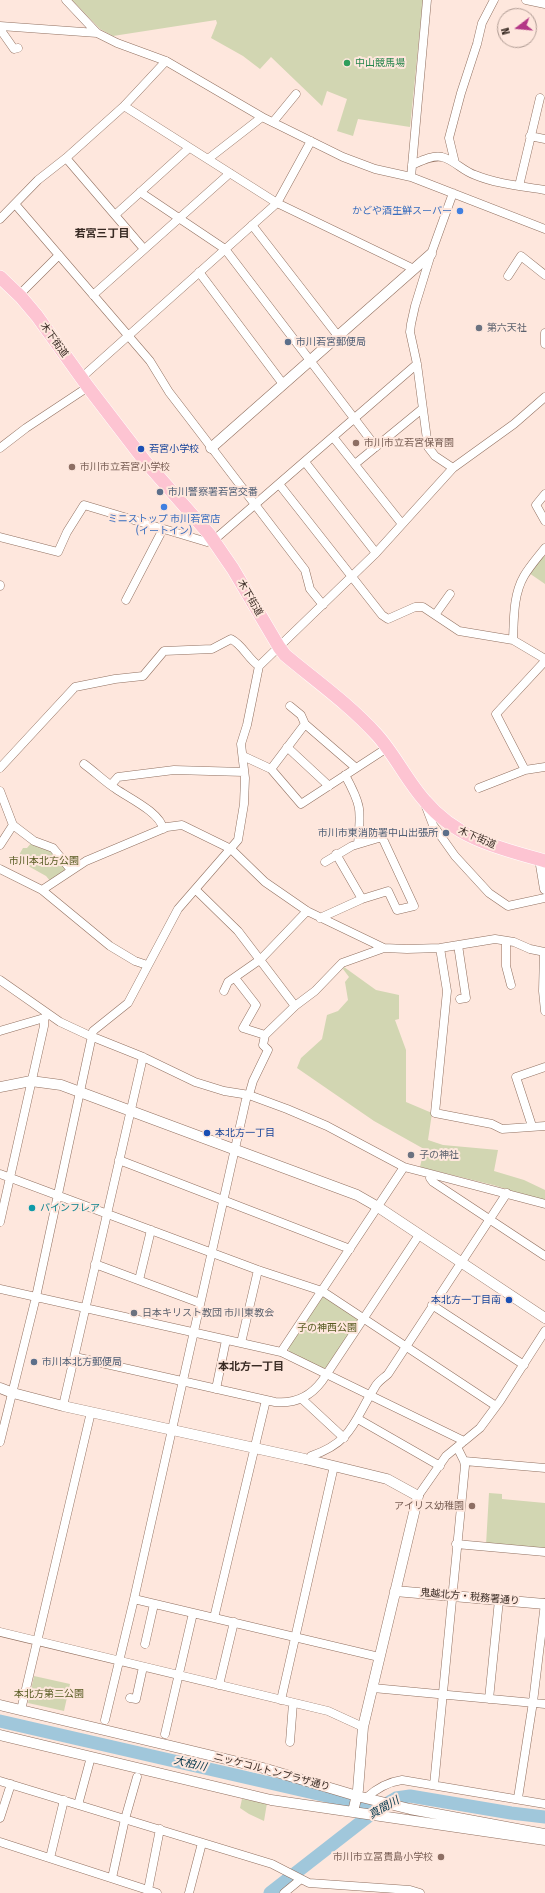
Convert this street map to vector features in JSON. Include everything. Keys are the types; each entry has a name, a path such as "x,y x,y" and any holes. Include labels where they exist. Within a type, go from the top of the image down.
{"main road":[{"name":"木下街道","path":"0,277 37,316 84,382 144,460 214,540 279,647 295,663 349,707 387,748 424,801 448,824 481,842 542,860"}],"street":[{"path":"66,0 97,33 117,43 166,61 262,117 343,157 375,169 411,177 545,229"},
{"path":"411,177 427,0"},
{"path":"455,163 449,138 461,93 478,44 482,23 494,0"},
{"path":"526,0 545,4"},
{"path":"0,28 97,33"},
{"path":"0,28 14,49 18,48"},
{"path":"0,219 38,180 66,158 124,106 166,61"},
{"path":"273,122 296,94"},
{"path":"519,186 540,98"},
{"path":"124,106 277,203 414,269"},
{"path":"208,159 262,117"},
{"path":"530,136 545,139"},
{"path":"1,445 84,382 128,335 277,203 311,141"},
{"path":"115,215 189,148"},
{"path":"412,165 430,158 442,157 472,174 490,181 545,190"},
{"path":"66,158 144,249"},
{"path":"93,295 230,173"},
{"path":"140,192 225,249 376,447"},
{"path":"453,193 414,306 410,332 417,364 428,447 435,456 453,468"},
{"path":"15,204 150,361 169,392 305,570 310,589 323,604"},
{"path":"252,225 338,336"},
{"path":"211,448 431,254"},
{"path":"18,295 59,255"},
{"path":"508,276 520,256 545,275"},
{"path":"199,272 283,384"},
{"path":"545,333 545,344"},
{"path":"0,537 58,552 67,532 84,505 207,542 214,540 417,364"},
{"path":"0,1442 3,1422 13,1393 36,1297 94,1031 128,1003 178,909 238,840 244,804 242,744 258,666 376,553 453,468 514,424 545,397"},
{"path":"355,464 422,409"},
{"path":"333,437 402,524"},
{"path":"304,462 376,553"},
{"path":"279,484 351,578 382,615 388,619 415,607 423,608 459,631 513,640 545,660 496,714 524,770"},
{"path":"545,494 536,505 545,521"},
{"path":"126,600 163,529"},
{"path":"513,640 514,610 519,587 530,567 545,548"},
{"path":"435,615 450,594"},
{"path":"0,768 75,687 115,679 143,676 164,651 212,649 231,639 238,642 249,658 258,666"},
{"path":"290,706 301,715 305,724 356,768"},
{"path":"271,768 305,724"},
{"path":"287,747 329,786"},
{"path":"242,756 271,768 301,804 387,748"},
{"path":"84,764 111,785 150,811 162,824 163,829"},
{"path":"479,788 524,770 545,767"},
{"path":"111,785 118,777 174,770 244,772"},
{"path":"345,775 357,797 361,812 358,844"},
{"path":"0,791 13,825 34,841 53,848 71,870"},
{"path":"424,801 433,825 455,856 489,893 508,906 545,898"},
{"path":"0,844 13,825"},
{"path":"42,890 86,861 163,829 182,825 231,849 265,882 307,911 384,948 407,950 440,948 495,939 545,952 543,991 545,1011"},
{"path":"320,918 362,899 388,891 397,910 414,906 382,837 358,844 336,854 325,862"},
{"path":"336,854 362,899"},
{"path":"542,860 545,889"},
{"path":"0,869 42,890 110,946 135,961 147,965"},
{"path":"196,890 225,917 261,960 295,1006"},
{"path":"224,991 228,982 261,960 307,911"},
{"path":"506,941 506,966 511,985"},
{"path":"458,945 466,998 460,999"},
{"path":"105,1720 117,1663 120,1661 234,1149 248,1095 268,1050 263,1045 264,1035 295,1006 315,991 342,963 384,948"},
{"path":"440,948 447,991 435,1113 492,1124 502,1129 545,1126"},
{"path":"235,978 256,1005 243,1028 264,1035"},
{"path":"0,980 46,1016 143,1057 195,1082 224,1092 248,1095 327,1126 404,1167 545,1204"},
{"path":"0,1031 46,1016"},
{"path":"0,1222 46,1016"},
{"path":"63,1406 143,1057"},
{"path":"532,1126 516,1077 545,1067"},
{"path":"0,1087 11,1083 31,1081 50,1082 81,1091 357,1195 378,1207 545,1318"},
{"path":"119,1160 350,1249"},
{"path":"281,1352 404,1167"},
{"path":"0,1174 211,1253 322,1291 496,1406"},
{"path":"431,1174 430,1178 433,1182 545,1256"},
{"path":"310,1460 311,1456 330,1448 344,1438 358,1419 375,1387 388,1374 507,1193"},
{"path":"139,1280 151,1230"},
{"path":"75,1357 266,1400 287,1403 302,1399 315,1390 326,1375 419,1235"},
{"path":"95,1264 200,1303"},
{"path":"241,1343 258,1270"},
{"path":"0,1289 86,1307 281,1352 464,1441"},
{"path":"432,1305 524,1366"},
{"path":"357,1812 363,1797 363,1727 418,1496 446,1456 480,1428 524,1366 545,1332"},
{"path":"216,1389 226,1340"},
{"path":"0,1388 13,1393 63,1406 310,1460 387,1479 418,1496"},
{"path":"302,1399 344,1438"},
{"path":"214,1618 266,1400"},
{"path":"21,1710 91,1412"},
{"path":"358,1419 440,1466"},
{"path":"434,1785 464,1461 457,1447"},
{"path":"464,1461 545,1468"},
{"path":"281,1700 294,1637 334,1466"},
{"path":"456,1544 545,1552"},
{"name":"鬼越北方・税務署通り","path":"395,1591 545,1604"},
{"path":"134,1599 379,1657"},
{"path":"489,1699 499,1600"},
{"path":"145,1644 154,1604"},
{"path":"518,1798 533,1702 545,1604"},
{"path":"165,1734 193,1613"},
{"path":"219,1685 234,1622"},
{"path":"0,1632 328,1711 363,1727"},
{"path":"130,1698 136,1699 143,1667"},
{"path":"373,1688 545,1704"},
{"path":"290,1742 293,1703"},
{"name":"ニッケコルトンプラザ通り","path":"0,1705 263,1768 410,1809 545,1834"},
{"path":"0,1735 271,1800 545,1840"},
{"path":"78,1805 91,1757"},
{"path":"112,1878 125,1819 137,1777"},
{"path":"0,1780 272,1864 309,1883 420,1893"},
{"path":"363,1797 390,1782 402,1780 518,1798 545,1804"},
{"path":"0,1818 11,1784"},
{"path":"50,1858 64,1800"},
{"path":"148,1890 160,1829"},
{"path":"0,1842 157,1893"},
{"path":"189,1893 202,1843"},
{"path":"284,1893 301,1880"}],"green space":[{"name":"中山競馬場","path":"72,0 423,0 410,127 358,119 353,136 337,131 347,99 327,91 322,106 271,57 260,69 243,56 211,38 217,23 216,20 113,36 100,29"},
{"path":"543,555 545,556 545,584 529,573"},
{"name":"市川本北方公園","path":"32,842 52,850 69,869 51,882 46,876 21,862 17,865 16,860 23,848 27,848"},
{"path":"344,967 376,990 399,995 399,1019 395,1020 406,1050 406,1102 432,1113 428,1140 443,1145 498,1150 494,1171 524,1180 545,1190 545,1201 493,1185 420,1167 424,1149 374,1121 297,1068 301,1058 322,1039 327,1015 338,1011 348,1000 345,982 349,977 343,969"},
{"name":"子の神西公園","path":"322,1294 359,1320 327,1367 322,1369 290,1352 288,1348"},
{"path":"489,1493 502,1494 502,1499 545,1503 545,1550 486,1545"},
{"name":"本北方第二公園","path":"34,1676 70,1684 64,1711 28,1703"},
{"path":"242,1799 267,1803 264,1821 240,1808"}],"waterway":[{"name":"大柏川","path":"0,1721 379,1808"},
{"name":"真間川","path":"270,1893 379,1808 396,1798 410,1796 511,1813 545,1817"}],"place":[{"name":"中山競馬場","path":"347,63"},
{"name":"かどや酒生鮮スーパー","path":"460,211"},
{"name":"第六天社","path":"479,328"},
{"name":"市川若宮郵便局","path":"288,342"},
{"name":"市川市立若宮保育園","path":"356,443"},
{"name":"若宮小学校","path":"141,449"},
{"name":"市川市立若宮小学校","path":"72,467"},
{"name":"市川警察署若宮交番","path":"160,492"},
{"name":"ミニストップ 市川若宮店 (イートイン)","path":"164,507"},
{"name":"市川市東消防署中山出張所","path":"446,833"},
{"name":"本北方一丁目","path":"207,1133"},
{"name":"子の神社","path":"411,1155"},
{"name":"パインフレア","path":"32,1208"},
{"name":"本北方一丁目南","path":"509,1300"},
{"name":"日本キリスト教団 市川東教会","path":"134,1313"},
{"name":"市川本北方郵便局","path":"34,1362"},
{"name":"アイリス幼稚園","path":"472,1506"},
{"name":"市川市立冨貴島小学校","path":"441,1857"}],"district":[{"name":"若宮三丁目","path":"102,234"},
{"name":"本北方一丁目","path":"251,1367"}]}
